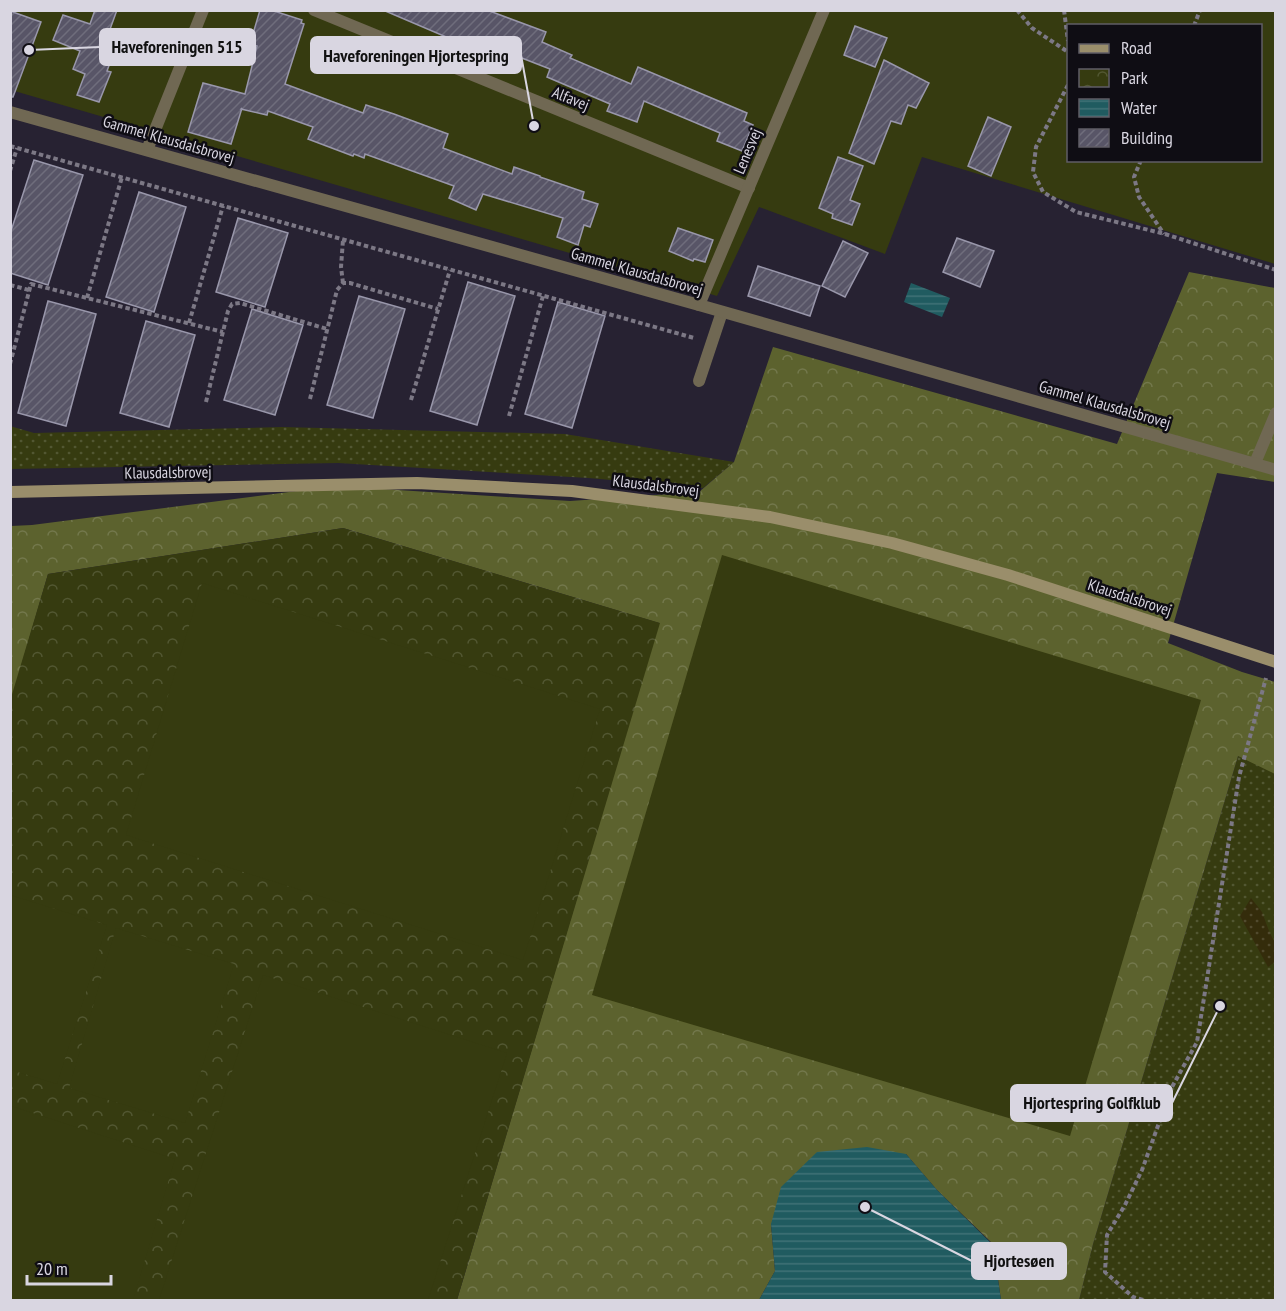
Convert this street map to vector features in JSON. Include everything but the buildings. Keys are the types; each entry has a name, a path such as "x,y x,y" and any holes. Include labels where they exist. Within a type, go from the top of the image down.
{"street":[{"path":"147,150 203,10"},
{"name":"Alfavej","path":"314,10 749,188"},
{"name":"Lenesvej","path":"699,305 824,10"},
{"name":"Gammel Klausdalsbrovej","path":"10,112 699,305 1275,470"},
{"path":"699,381 723,312"},
{"path":"1255,464 1275,413"},
{"name":"Klausdalsbrovej","path":"10,492 417,483 572,491 770,517 892,543 1008,575 1273,661"}],"path":[{"path":"1017,10 1032,28 1067,51"},
{"path":"1064,10 1067,33"},
{"path":"1067,87 1036,147 1033,172 1043,192 1076,212 1165,234 1275,270"},
{"path":"10,146 712,343"},
{"path":"10,171 17,148"},
{"path":"1140,162 1134,177 1139,197 1165,234"},
{"path":"87,298 122,177"},
{"path":"189,323 223,206"},
{"path":"343,240 341,267 343,283"},
{"path":"411,400 450,270"},
{"path":"310,399 337,290 343,283 350,282 438,309"},
{"path":"10,364 31,284 223,332"},
{"path":"10,285 29,290"},
{"path":"509,416 543,296"},
{"path":"206,402 228,311 232,304 240,303 327,328"},
{"path":"1143,1300 1132,1297 1105,1272 1107,1235 1142,1170 1172,1087 1197,1042 1239,777 1273,661"}],"green space":[{"path":"10,11 1275,11 1275,264 922,157 885,254 759,207 717,296 11,90"},
{"path":"1189,272 1275,288 1275,482 1217,473 1168,643 1242,672 1275,682 1275,774 1238,756 1093,1244 1079,1300 1001,1300 993,1244 937,1190 906,1154 771,1224 775,1271 759,1300 457,1300 659,623 343,528 48,574 11,701 11,526 336,486 570,501 699,492 734,462 773,347 1117,444"},
{"path":"10,426 34,433 282,427 565,434 734,462 703,488 588,478 338,463 11,469"},
{"path":"343,528 660,623 457,1300 11,1300 10,701 48,574"},
{"path":"722,555 1201,700 1070,1136 592,995"},
{"path":"202,583 600,709 523,960 126,835"},
{"path":"1238,756 1275,767 1275,1300 1079,1300 1093,1244"},
{"path":"10,895 107,925 57,1084 11,1070"},
{"path":"116,928 234,964 185,1123 69,1088"},
{"path":"263,975 507,1053 428,1300 159,1300"},
{"path":"11,1106 175,1159 133,1300 11,1300"}],"sand":[{"path":"1251,898 1262,912 1275,943 1275,962 1268,967 1240,916"}],"water":[{"path":"911,283 950,298 942,317 904,302"},
{"path":"867,1147 906,1154 937,1190 993,1245 1001,1300 759,1300 775,1271 771,1224 781,1187 817,1152"}],"place":[{"name":"Haveforeningen 515","path":"29,50"},
{"name":"Haveforeningen Hjortespring","path":"534,126"},
{"name":"Hjortespring Golfklub","path":"1220,1006"},
{"name":"Hjortesøen","path":"865,1207"}]}
